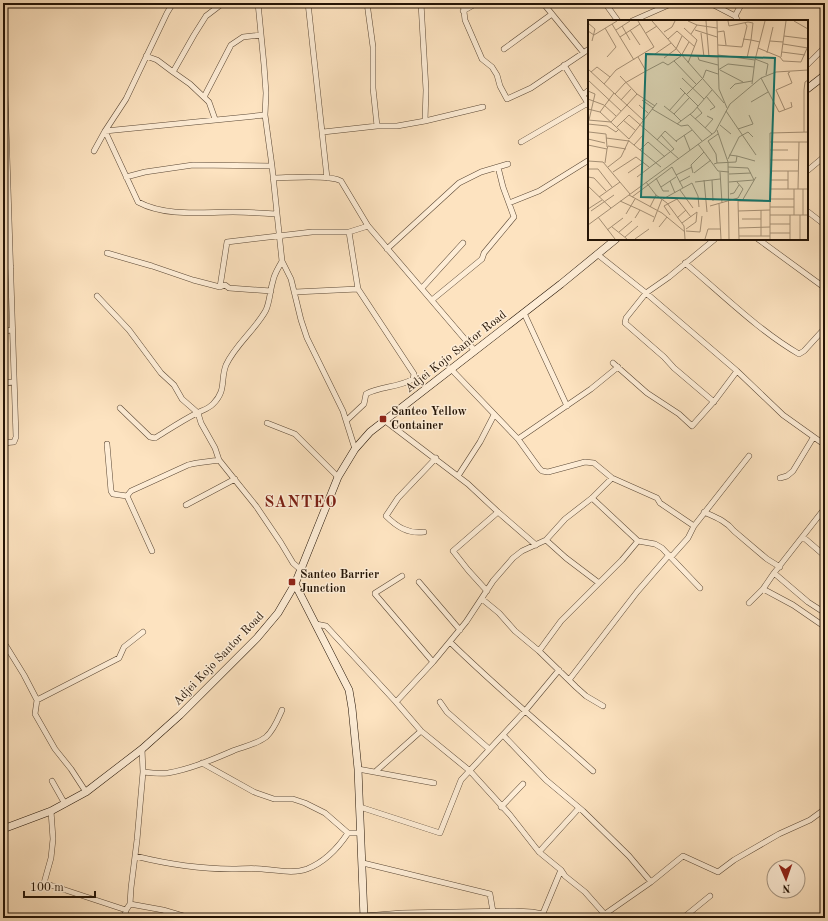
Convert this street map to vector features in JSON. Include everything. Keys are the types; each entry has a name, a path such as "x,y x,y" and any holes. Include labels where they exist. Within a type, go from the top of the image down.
{"street":[{"path":"94,151 126,99 173,3"},
{"path":"173,72 206,16 223,3"},
{"path":"258,3 266,92 265,115 282,261 287,269 295,292 301,320 307,338 347,420 355,449"},
{"path":"308,3 327,178"},
{"path":"367,3 373,47 373,88 377,126"},
{"path":"421,3 426,90 425,121"},
{"path":"463,3 465,20 482,59 492,67 507,99 531,88 588,50"},
{"path":"463,12 477,3"},
{"path":"543,3 583,52"},
{"path":"605,3 617,20"},
{"path":"634,20 672,3"},
{"path":"710,3 737,19 742,3"},
{"path":"504,49 552,14"},
{"path":"3,32 5,198 11,267 16,437 14,442 3,443"},
{"path":"204,97 234,42 243,37 261,35"},
{"path":"808,65 825,47"},
{"path":"146,56 157,60 190,84 209,102 215,119"},
{"path":"521,142 588,104 564,65"},
{"path":"808,88 825,75"},
{"path":"582,95 588,91"},
{"path":"323,132 377,126 398,126 483,107"},
{"path":"105,131 265,115"},
{"path":"105,131 138,202 149,208 186,213 242,212 276,214"},
{"path":"808,169 825,156"},
{"path":"509,203 538,191 588,161"},
{"path":"388,249 459,183 481,172 508,164"},
{"path":"126,177 141,173 193,165 272,166"},
{"path":"432,300 482,259 484,253 514,217 498,167"},
{"path":"273,178 336,178 341,181 368,226 475,350"},
{"path":"808,212 824,221"},
{"path":"220,287 227,242 229,241 279,237 312,232 349,232 368,226"},
{"path":"347,420 364,404 366,394 372,390 407,383 413,379 414,374 358,289 349,232"},
{"name":"Adjei Kojo Santor Road","path":"3,829 51,812 86,792 142,749 180,715 256,638 278,613 295,584 338,477 355,449 370,432 524,313 615,240"},
{"path":"714,240 646,293 626,318 625,323 714,402"},
{"path":"759,240 825,288"},
{"path":"422,288 463,243"},
{"path":"107,252 193,280 220,287 225,285 232,288 271,291"},
{"path":"597,254 646,293 737,371 783,416 825,445"},
{"path":"120,408 150,437 155,438 207,409 213,404 223,388 226,364 265,312 273,280 282,261"},
{"path":"685,263 762,328 799,354 804,351 825,328"},
{"path":"3,267 11,267"},
{"path":"295,292 358,289"},
{"path":"97,296 129,330 161,373 174,385 182,399 198,413 201,423 215,448 219,460 236,479 260,512 293,563 301,570"},
{"path":"524,313 567,406"},
{"path":"3,331 12,330"},
{"path":"613,363 647,393 678,414 692,426 714,402 737,371"},
{"path":"518,439 591,389 618,367"},
{"path":"451,369 518,439 542,471 548,472 585,462 591,462 612,478 657,498 660,502 694,526"},
{"path":"3,383 14,382"},
{"path":"458,476 480,442 494,415"},
{"path":"384,420 423,450 436,458 468,484 536,545"},
{"path":"267,423 296,434 338,477"},
{"path":"780,478 787,476 793,471 813,438"},
{"path":"107,444 111,491 113,494 127,496"},
{"path":"569,680 637,592 688,538 704,512 749,456"},
{"path":"424,532 409,532 399,528 386,516 398,498 436,458"},
{"path":"127,496 131,491 188,465 219,460"},
{"path":"396,702 460,630 493,581 513,558 522,551 546,540 565,519 592,498 612,478"},
{"path":"186,505 236,479"},
{"path":"127,496 152,551"},
{"path":"592,498 638,541 655,544 670,556 700,588"},
{"path":"749,603 763,589 825,508"},
{"path":"487,591 453,551 498,512"},
{"path":"704,512 726,523 767,559 780,567"},
{"path":"803,537 825,556"},
{"path":"546,540 566,558 599,583"},
{"path":"539,651 561,621 622,560 638,541"},
{"path":"774,573 808,602 825,613"},
{"path":"402,576 375,594 433,662"},
{"path":"419,582 460,630"},
{"path":"295,584 349,690 358,768 364,917 458,915 523,911 542,916 560,870"},
{"path":"763,589 793,605 825,627"},
{"path":"482,599 586,696 602,706"},
{"path":"316,624 326,626 421,731 470,771 528,836 539,852 585,892 605,917 683,856 718,872 734,860 779,834 810,820 825,809"},
{"path":"37,700 119,658 124,647 143,632"},
{"path":"3,641 24,675 37,700 35,714 55,749 71,769 86,792"},
{"path":"450,642 482,674 593,771"},
{"path":"360,807 440,832 461,780 525,711 559,670"},
{"path":"440,702 447,712 489,749"},
{"path":"143,772 156,774 168,773 202,763 240,748 252,745 268,736 276,724 282,710"},
{"path":"375,772 421,731"},
{"path":"503,735 546,780 579,808 629,856 651,882"},
{"path":"124,918 126,910 130,904 143,772 142,749"},
{"path":"202,763 254,792 274,799 293,799 305,803 325,813 348,833 360,833"},
{"path":"358,768 434,783"},
{"path":"52,781 65,804"},
{"path":"501,807 523,784"},
{"path":"539,852 579,808"},
{"path":"51,812 53,839 51,858 44,883 126,910"},
{"path":"135,856 171,865 232,869 262,868 298,871 308,868 327,858 348,833"},
{"path":"363,863 490,894 494,912"},
{"path":"683,918 710,896"},
{"path":"130,904 163,910 178,916 190,918"}],"place":[{"name":"Santeo Yellow Container","path":"383,419"},
{"name":"Santeo Barrier Junction","path":"292,582"}],"district":[{"name":"SANTEO","path":"301,503"}]}
